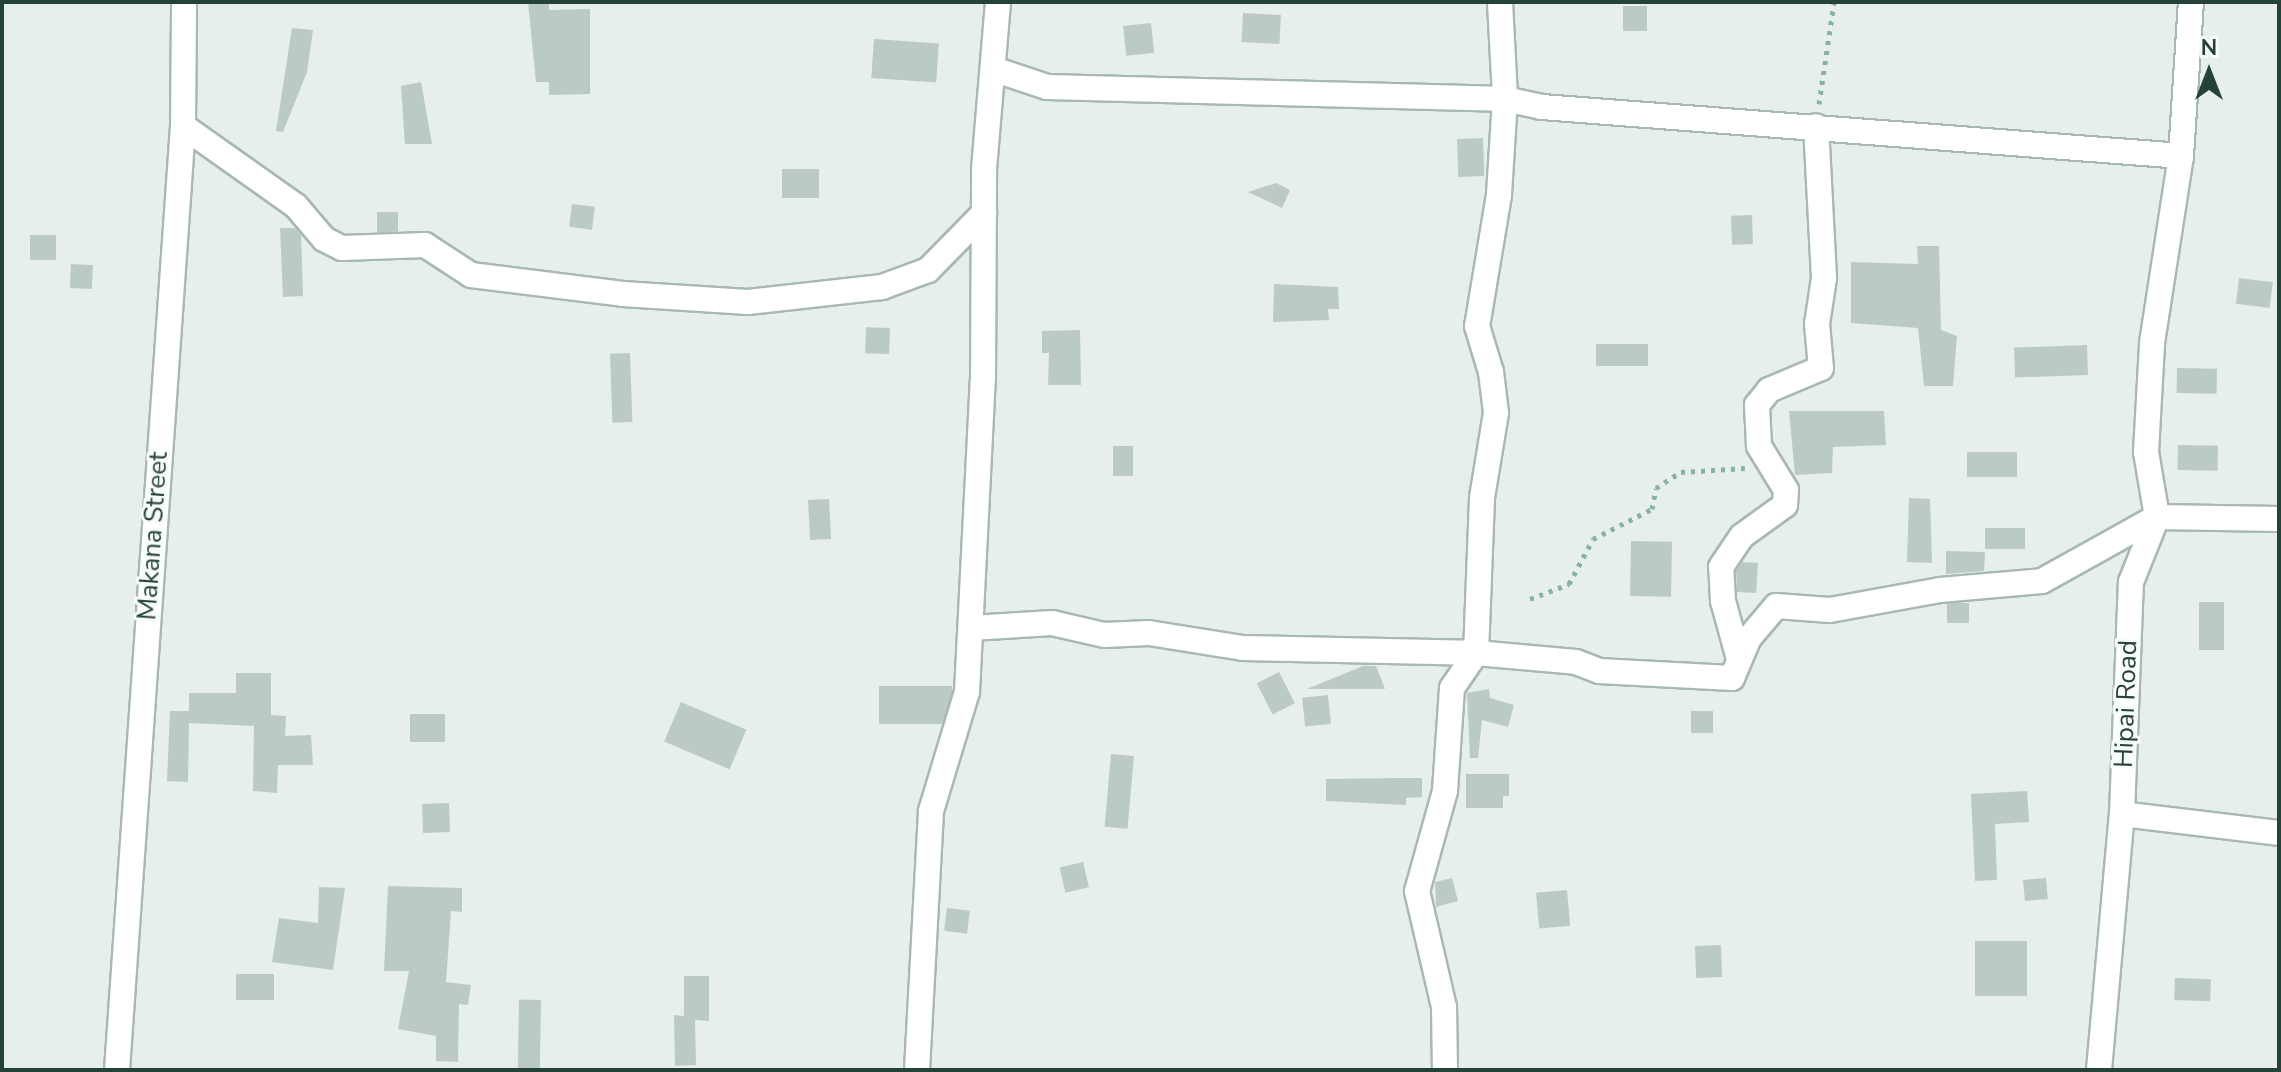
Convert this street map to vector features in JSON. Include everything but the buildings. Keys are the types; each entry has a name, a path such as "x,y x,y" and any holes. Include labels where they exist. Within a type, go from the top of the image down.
{"street":[{"name":"Makana Street","path":"117,1070 183,126 184,2"},
{"path":"917,1070 931,811 967,692 984,213 998,2"},
{"path":"1445,1070 1444,1007 1417,891 1445,791 1452,688 1476,653 1482,498 1496,413 1491,372 1477,326 1499,195 1505,99 1500,2"},
{"path":"2157,517 2146,452 2152,343 2181,156 2191,2"},
{"path":"993,69 1047,87 1505,99 1542,107 2181,156"},
{"path":"183,126 296,206 324,239 342,248 425,245 471,275 623,294 748,302 882,287 928,270 984,213"},
{"path":"1739,659 1723,601 1721,567 1742,536 1785,505 1786,490 1766,463 1757,405 1769,390 1821,368 1817,324 1824,278 1816,126"},
{"path":"971,628 1052,623 1104,635 1149,633 1243,648 1476,653 1716,680 1732,678 1739,659 1776,606 1830,610 1940,590 2042,581 2157,517 2279,519"},
{"name":"Hipai Road","path":"2099,1070 2122,814 2131,582 2157,517"},
{"path":"2122,814 2279,833"}],"path":[{"path":"1816,126 1834,2"},
{"path":"1530,599 1569,584 1593,539 1652,509 1656,488 1681,472 1734,472 1766,463"}]}
